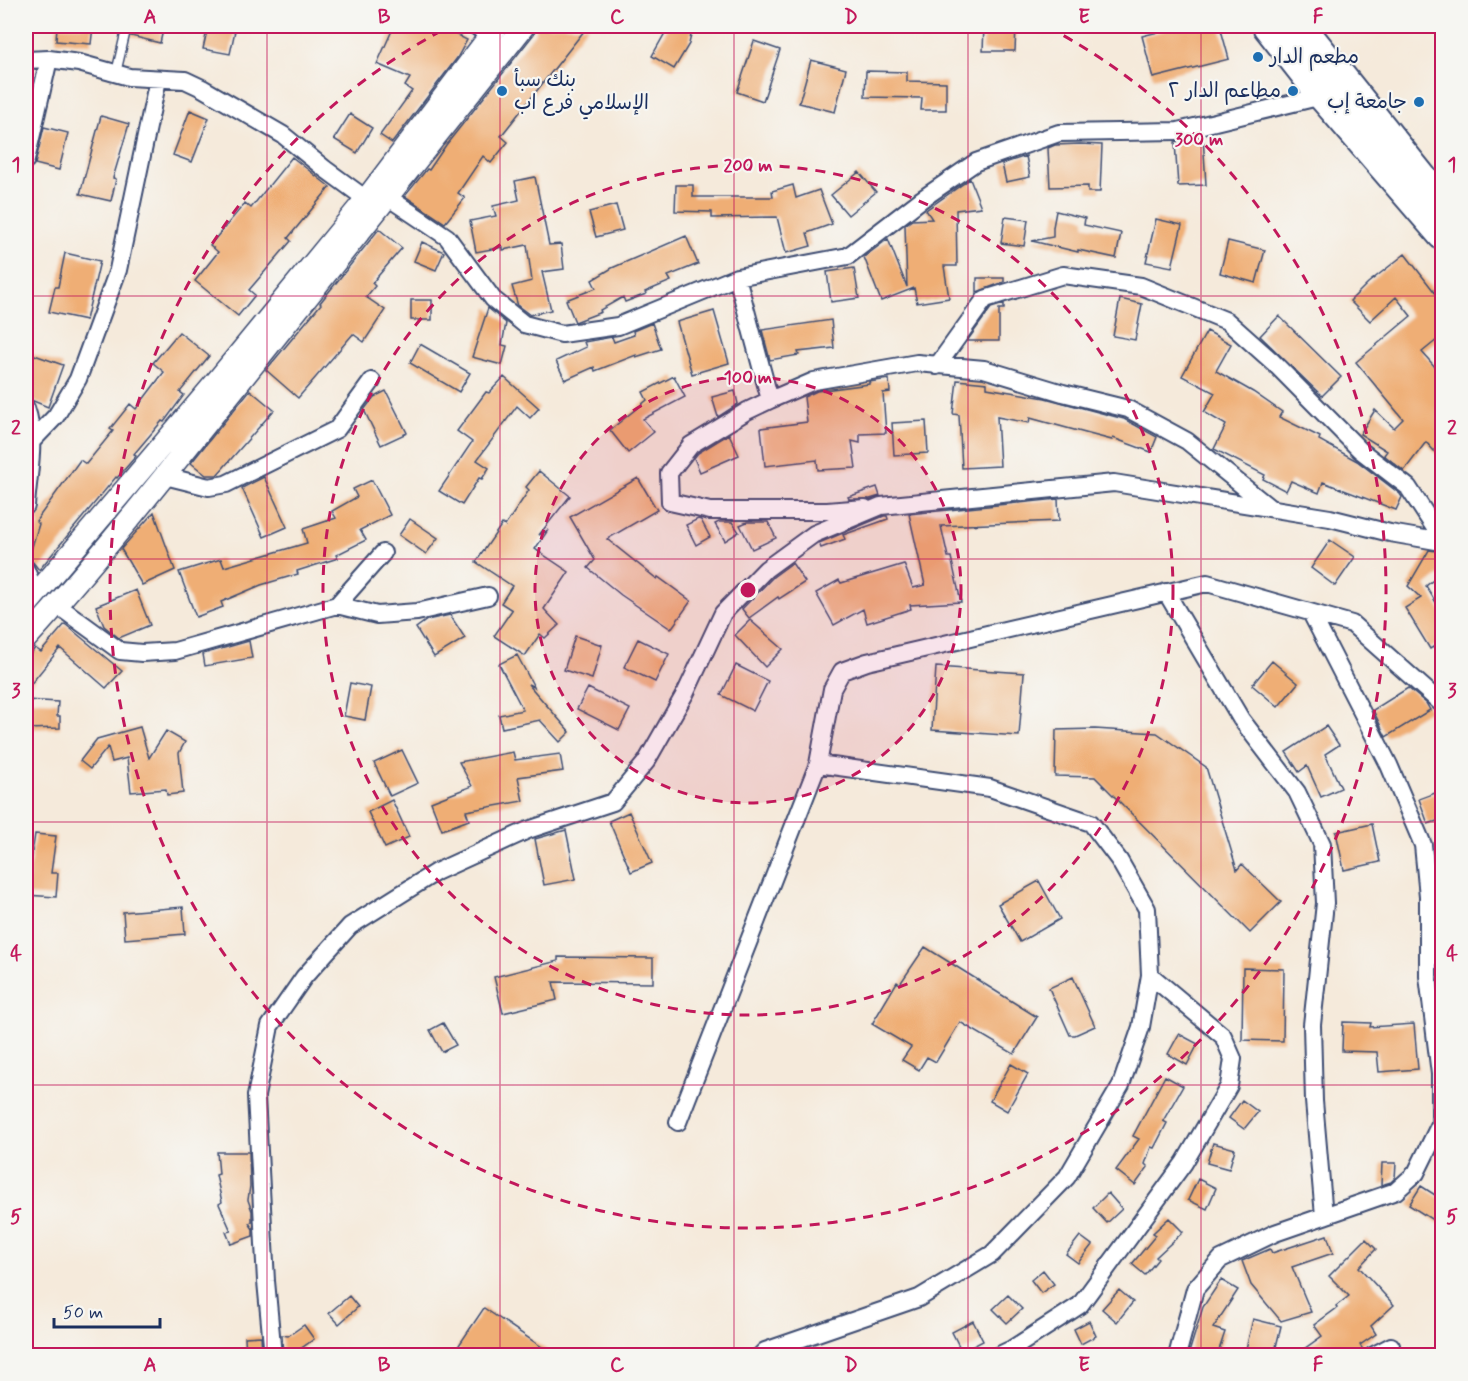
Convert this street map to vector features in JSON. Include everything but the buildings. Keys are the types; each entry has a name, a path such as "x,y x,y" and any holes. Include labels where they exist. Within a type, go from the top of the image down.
{"highway":[{"path":"1267,26 1334,89 1443,202"},
{"path":"1301,26 1334,89 1443,235"}],"street":[{"path":"26,639 165,476 524,26"},
{"path":"31,600 207,392 366,198 487,29"},
{"path":"26,60 79,63 129,77 184,80 283,135 366,198"},
{"path":"26,160 50,60"},
{"path":"32,441 56,416 78,379 118,270 158,79"},
{"path":"388,198 447,237 493,299 524,324 562,334 618,326 737,277 848,256 922,198 976,162 1059,133 1178,130 1334,89"},
{"path":"937,366 985,299 1063,275 1141,286 1227,321 1273,362 1360,450 1408,487 1443,540"},
{"path":"737,277 770,400"},
{"path":"1273,510 1186,441 1128,409 1063,393 984,369 917,363 814,381 770,400 747,411 691,445 669,473 670,502 710,511 827,511 1114,483 1273,510 1330,518 1390,533 1443,540"},
{"path":"165,476 209,487 226,484 337,429 372,381"},
{"path":"26,408 32,441 26,506"},
{"path":"273,1356 266,1281 256,1096 270,1026 303,977 350,926 436,872 528,830 613,802 646,762 686,692 723,614 766,568 814,534 881,506"},
{"path":"337,605 383,553"},
{"path":"26,570 31,600"},
{"path":"678,1122 818,764 832,689 842,671 867,662 1207,583 1352,624 1443,704"},
{"path":"1166,592 1241,719 1297,792 1322,844 1325,903 1312,1025 1314,1101 1324,1216"},
{"path":"57,605 120,651 142,653 175,651 337,605 376,615 417,612 488,596"},
{"path":"1177,1356 1195,1289 1221,1259 1275,1233 1396,1191 1416,1173 1440,1124 1440,1074 1428,976 1428,896 1423,845 1389,765 1311,613"},
{"path":"760,1356 765,1351 919,1298 992,1254 1067,1177 1121,1085 1141,1027 1150,975 1147,909 1119,860 1091,824 990,788 818,764"},
{"path":"997,1356 1012,1349 1080,1305 1184,1163 1229,1086 1233,1059 1223,1036 1150,975"},
{"path":"1372,1356 1391,1346"}],"lane":[{"path":"116,73 127,26"}],"place":[{"name":"مطعم الدار","path":"1258,57"},
{"name":"بنك سبأ الإسلامي فرع اب","path":"502,91"},
{"name":"مطاعم الدار ٢","path":"1293,91"},
{"name":"جامعة إب","path":"1419,102"}]}
